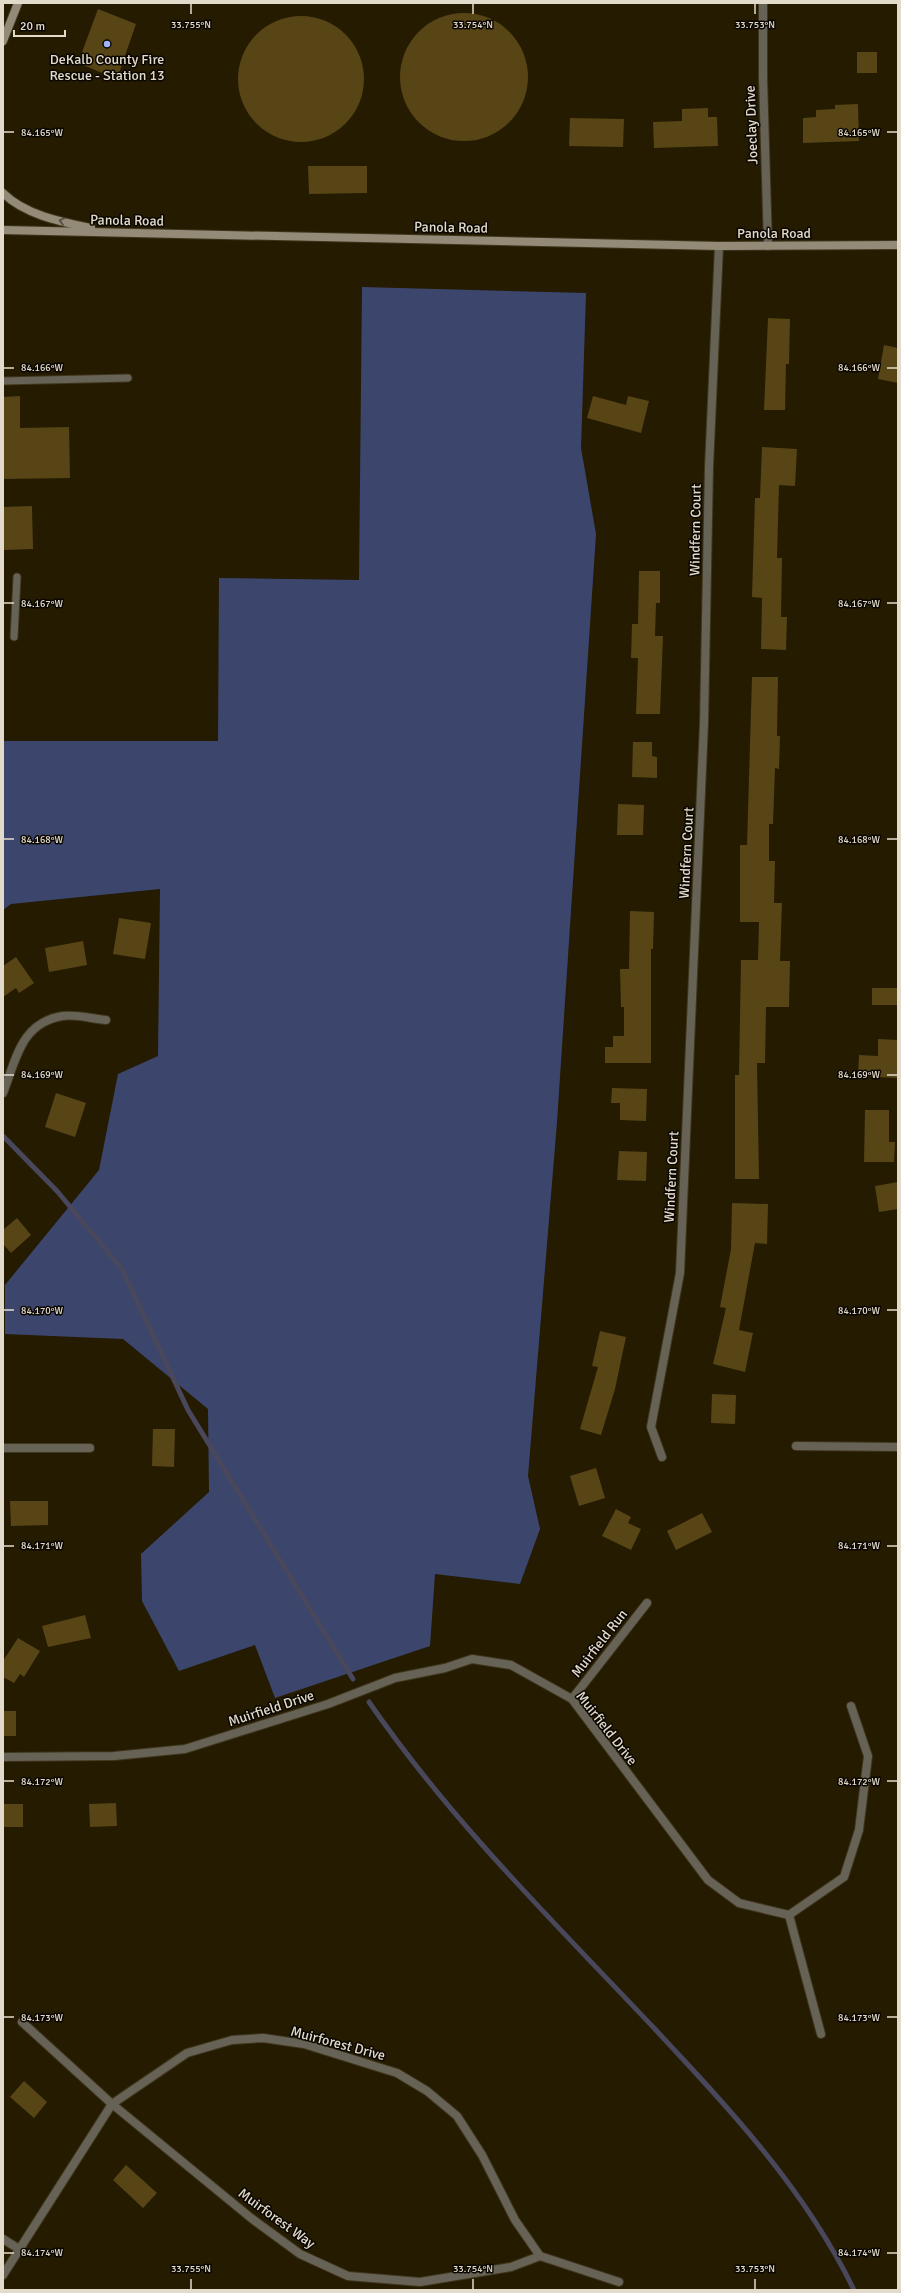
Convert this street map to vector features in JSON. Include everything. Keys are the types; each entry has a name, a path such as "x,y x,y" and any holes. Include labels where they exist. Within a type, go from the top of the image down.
{"main road":[{"path":"3,41 6,27 18,3"},
{"path":"3,193 23,208 42,216 114,233"},
{"name":"Panola Road","path":"3,230 719,246 898,245"}],"street":[{"name":"Joeclay Drive","path":"763,3 763,78 768,246"},
{"name":"Windfern Court","path":"662,1457 651,1427 680,1273 704,731 709,467 719,246"},
{"path":"3,1093 24,1039 42,1022 64,1016 106,1020"},
{"path":"796,1446 898,1447"},
{"path":"3,1448 90,1448"},
{"name":"Muirfield Run","path":"572,1699 647,1603"},
{"name":"Muirfield Drive","path":"3,1756 114,1756 185,1749 328,1704 395,1678 445,1668 472,1659 511,1665 572,1699 708,1880 739,1903 789,1915"},
{"path":"822,2034 789,1915 844,1877 859,1830 868,1756 851,1706"},
{"name":"Muirforest Way","path":"22,2022 112,2104 251,2218 300,2254 348,2276 420,2282 512,2267 540,2256"},
{"name":"Muirforest Drive","path":"3,2275 112,2104 186,2053 232,2040 263,2038 304,2044 397,2073 427,2091 457,2116 482,2155 515,2220 540,2256"},
{"path":"3,2239 19,2249"},
{"path":"540,2256 619,2282"}],"lane":[{"path":"3,381 128,378"},
{"path":"14,637 17,576"}],"shaded area":[{"path":"362,287 586,293 581,448 596,534 557,1122 528,1476 540,1529 520,1584 435,1574 430,1646 275,1698 255,1645 179,1671 142,1601 141,1554 209,1492 208,1409 123,1339 5,1334 5,1285 99,1170 118,1074 158,1056 160,889 11,904 3,910 3,741 218,741 219,578 359,580"}],"building":[{"name":"DeKalb County Fire Rescue - Station 13","path":"98,9 136,24 117,79 78,63"},
{"path":"470,13 494,20 505,27 514,36 523,52 527,64 527,90 521,107 514,118 505,127 494,134 477,140 458,141 434,134 423,127 414,118 407,107 401,90 400,71 407,47 414,36 423,27 434,20 451,14"},
{"path":"307,16 319,18 331,23 346,34 357,49 362,61 364,79 362,97 357,109 346,124 331,135 319,140 295,142 283,140 271,135 256,124 245,109 240,97 238,73 240,61 245,49 256,34 271,23 283,18"},
{"path":"857,52 877,52 877,73 857,73"},
{"path":"858,104 859,141 803,143 803,118 816,117 816,110 835,109 835,105"},
{"path":"708,108 708,117 717,117 718,146 654,148 653,122 682,121 682,109"},
{"path":"570,118 624,119 623,147 569,146"},
{"path":"308,166 367,166 367,193 309,194"},
{"path":"768,318 790,319 789,364 786,364 785,410 764,410"},
{"path":"884,345 898,348 898,383 878,379"},
{"path":"20,396 20,428 69,427 70,478 3,479 3,397"},
{"path":"593,396 626,405 628,396 649,401 641,433 587,418"},
{"path":"762,447 797,449 795,486 779,485 777,558 782,558 781,617 787,617 786,650 761,649 762,598 752,597 755,498 760,498"},
{"path":"32,506 33,549 3,550 3,507"},
{"path":"639,571 660,571 660,603 656,603 655,636 663,636 660,714 636,714 638,658 631,658 632,624 638,624"},
{"path":"752,677 778,677 777,736 780,736 779,769 775,768 773,824 769,824 769,861 775,861 774,903 782,903 780,961 790,961 789,1007 766,1007 765,1063 757,1063 759,1179 735,1179 735,1075 739,1075 741,960 758,960 759,922 740,922 740,845 747,845"},
{"path":"633,742 652,742 652,756 657,757 657,778 632,777"},
{"path":"618,804 644,805 643,835 617,835"},
{"path":"630,911 654,912 653,949 651,949 651,1063 605,1063 605,1047 613,1047 613,1036 624,1036 624,1007 621,1007 620,969 629,969"},
{"path":"119,918 151,923 145,959 113,954"},
{"path":"83,941 87,965 49,972 45,948"},
{"path":"16,957 34,983 19,993 16,988 3,997 3,966"},
{"path":"872,988 898,988 898,1005 872,1005"},
{"path":"878,1039 898,1040 898,1078 858,1076 859,1055 878,1056"},
{"path":"612,1088 647,1089 646,1121 620,1120 620,1103 611,1103"},
{"path":"56,1093 86,1103 75,1137 45,1127"},
{"path":"865,1110 889,1110 889,1142 895,1142 894,1162 864,1162"},
{"path":"619,1151 647,1152 646,1181 617,1180"},
{"path":"898,1182 898,1209 879,1212 875,1186"},
{"path":"732,1203 768,1204 767,1244 755,1243 739,1330 753,1333 745,1372 713,1364 726,1308 720,1307 731,1249"},
{"path":"17,1218 31,1235 11,1253 3,1244 3,1230"},
{"path":"600,1331 626,1337 615,1389 601,1435 580,1429 598,1367 592,1366"},
{"path":"712,1394 736,1395 735,1424 711,1423"},
{"path":"153,1429 175,1429 174,1467 152,1466"},
{"path":"596,1468 605,1498 579,1506 570,1476"},
{"path":"10,1501 48,1501 48,1525 11,1526"},
{"path":"616,1509 631,1517 628,1523 641,1529 631,1550 602,1536"},
{"path":"702,1513 712,1532 676,1550 667,1531"},
{"path":"85,1615 91,1638 48,1647 42,1626"},
{"path":"18,1638 40,1651 24,1677 20,1674 14,1683 3,1677 3,1661"},
{"path":"3,1711 16,1711 16,1736 3,1736"},
{"path":"116,1803 117,1826 90,1827 89,1804"},
{"path":"3,1804 23,1804 23,1827 3,1827"},
{"path":"24,2081 47,2102 34,2118 10,2097"},
{"path":"126,2165 157,2193 143,2208 113,2180"}],"waterway":[{"path":"3,1136 57,1191 122,1269 188,1410 353,1679"},
{"path":"369,1702 434,1788 504,1870 709,2087 763,2150 789,2183 812,2218 834,2253 854,2290"}],"place":[{"name":"DeKalb County Fire Rescue - Station 13","path":"107,44"}]}
